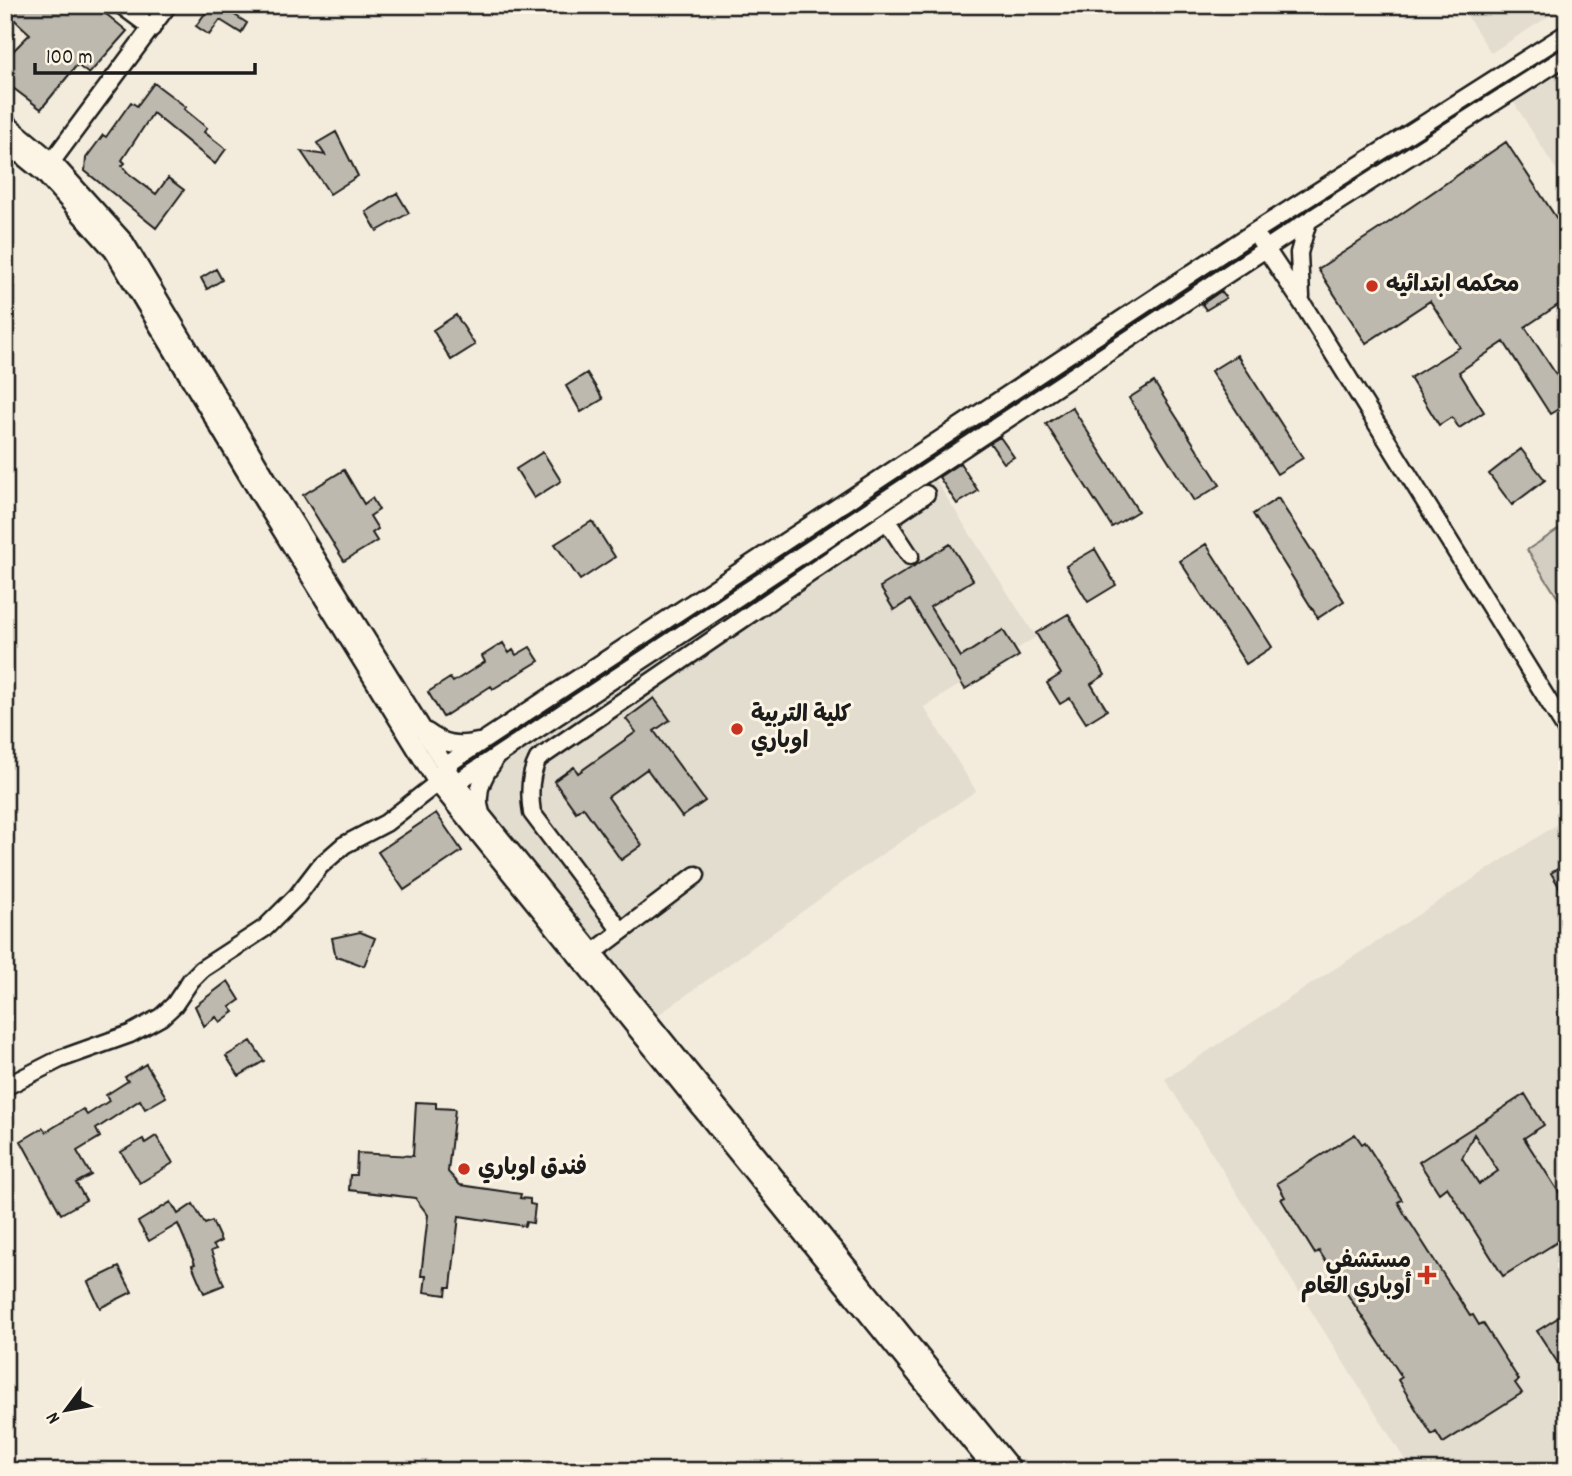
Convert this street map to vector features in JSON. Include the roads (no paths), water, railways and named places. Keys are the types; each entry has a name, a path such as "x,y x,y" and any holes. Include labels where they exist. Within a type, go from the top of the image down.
{"street":[{"path":"121,5 152,28"},
{"path":"48,167 169,5"},
{"path":"5,1087 60,1059 130,1034 161,1017 202,969 246,941 281,912 332,855 358,836 400,814 419,795 437,783 445,766 1254,232 1567,33"},
{"path":"437,783 456,783 1265,249 1567,56"},
{"path":"5,122 125,242 456,783 1014,1471"},
{"path":"5,142 48,167 113,251 437,783 994,1471"},
{"path":"1302,303 1299,253 1308,221"},
{"path":"1254,232 1302,303 1567,731"},
{"path":"621,931 532,813 529,799 531,771 538,759 926,494"},
{"path":"887,521 910,556"},
{"path":"421,727 438,740 449,744 460,745 484,740"},
{"path":"482,815 478,793 487,771 499,755"},
{"path":"594,952 696,875"}],"place":[{"name":"محكمه ابتدائيه","path":"1372,286"},
{"name":"كلية التربية اوباري","path":"737,729"},
{"name":"فندق اوباري","path":"464,1169"},
{"name":"مستشفي أوباري العام","path":"1427,1275"}]}
